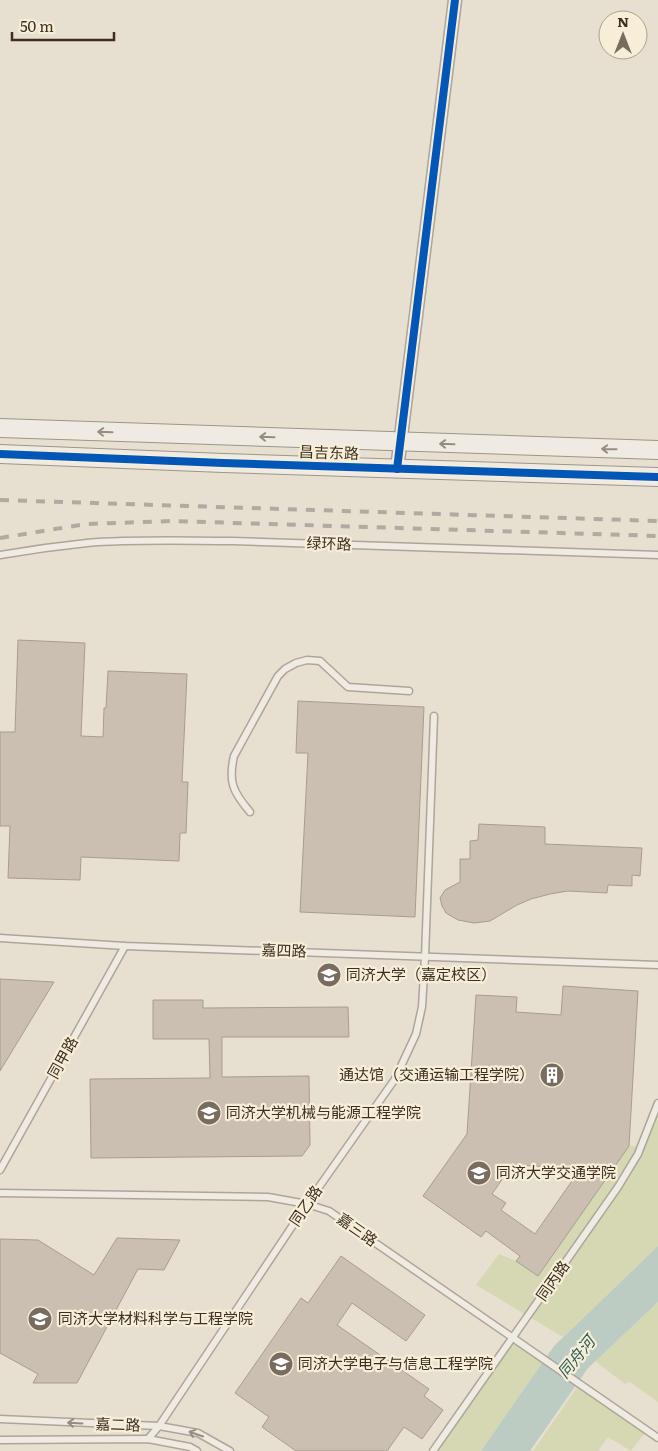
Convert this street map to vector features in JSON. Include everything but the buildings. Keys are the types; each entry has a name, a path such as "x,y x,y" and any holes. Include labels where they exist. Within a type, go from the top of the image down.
{"street":[{"path":"397,469 455,0"},
{"name":"昌吉东路","path":"0,428 658,450"},
{"name":"昌吉东路","path":"0,454 658,477"}],"lane":[{"name":"绿环路","path":"0,555 89,543 180,540 658,555"},
{"path":"250,812 239,799 230,779 234,756 278,676 285,669 307,660 320,661 348,687 409,691"},
{"name":"同乙路","path":"148,1439 159,1426 307,1204 395,1079 416,1034 422,1007 425,957 434,716"},
{"name":"嘉四路","path":"0,938 125,946 658,965"},
{"name":"同甲路","path":"0,1170 125,946"},
{"name":"同丙路","path":"433,1451 618,1187 638,1154 658,1103"},
{"name":"嘉三路","path":"0,1193 268,1197 307,1204 329,1211 658,1438"},
{"name":"嘉二路","path":"0,1419 159,1426 198,1433 230,1451"},
{"name":"嘉二路","path":"0,1440 148,1439 190,1447 197,1451"}],"green space":[{"path":"658,1103 658,1246 563,1337 476,1285 499,1254 516,1261 538,1276 629,1146 641,1147"},
{"path":"658,1302 658,1402 630,1382 625,1384 595,1361"},
{"path":"513,1338 544,1361 481,1451 433,1451"},
{"path":"580,1383 647,1430 631,1451 608,1437 598,1451 533,1451"}],"water":[{"name":"同舟河","path":"658,1246 658,1302 588,1368 530,1451 481,1451 554,1346"}],"railway":[{"path":"0,500 658,521"},
{"path":"0,538 86,524 172,521 658,536"}],"cycle path":[{"path":"397,469 455,0"},
{"path":"0,454 658,477"}],"place":[{"name":"同济大学（嘉定校区）","path":"329,975"},
{"name":"通达馆（交通运输工程学院）","path":"552,1075"},
{"name":"同济大学机械与能源工程学院","path":"209,1113"},
{"name":"同济大学交通学院","path":"479,1173"},
{"name":"同济大学材料科学与工程学院","path":"40,1319"},
{"name":"同济大学电子与信息工程学院","path":"281,1364"}]}
